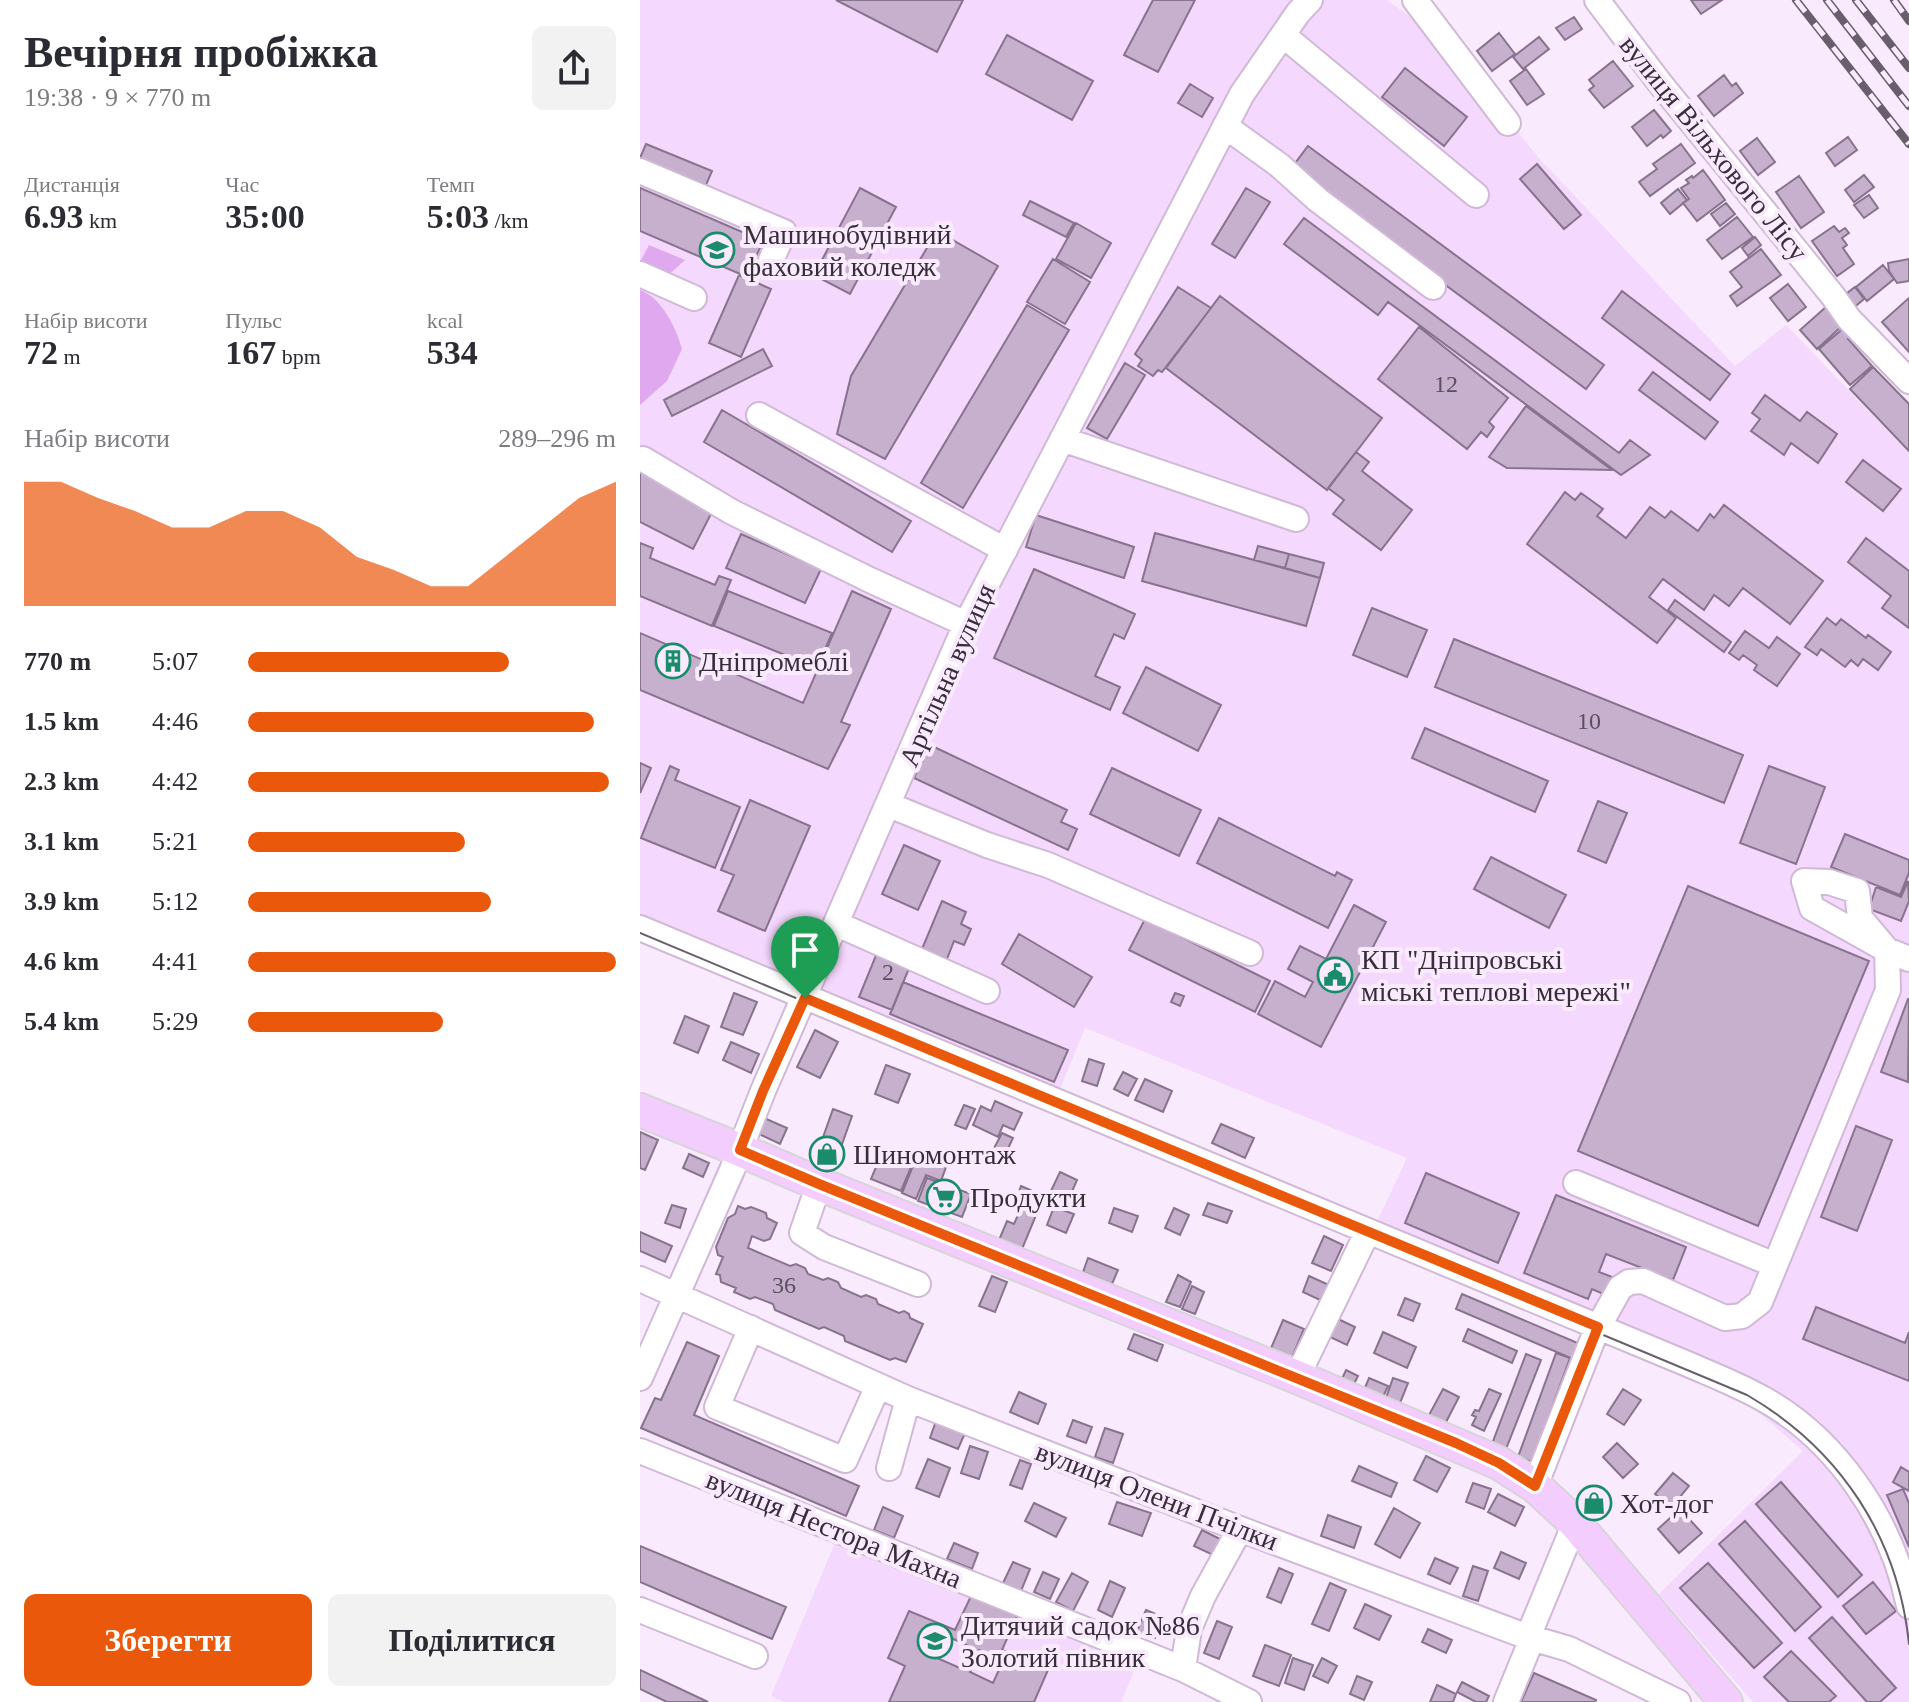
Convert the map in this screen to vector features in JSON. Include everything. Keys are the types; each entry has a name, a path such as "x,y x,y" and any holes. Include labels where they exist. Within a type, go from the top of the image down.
{"main road":[{"path":"640,1110 1482,1454 1535,1486 1575,1523 1726,1702"}],"street":[{"name":"Артільна вулиця","path":"640,1378 966,624 1242,94 1310,0"},
{"path":"1415,0 1508,123"},
{"name":"вулиця Вільхового Лісу","path":"1597,0 1849,319 1909,381"},
{"path":"1283,35 1476,195"},
{"path":"1225,126 1433,287"},
{"path":"640,171 784,232 771,260"},
{"path":"640,274 694,298"},
{"path":"759,415 1005,550"},
{"path":"1062,439 1296,519"},
{"path":"643,459 732,512 966,624"},
{"path":"889,805 987,845 1048,865 1250,953"},
{"path":"837,924 987,991"},
{"path":"640,928 1759,1396 1817,1439 1856,1485 1878,1521 1898,1566 1909,1606"},
{"path":"1535,1486 1598,1327 1620,1288 1629,1282 1643,1281 1725,1318 1742,1316 1760,1302 1888,990 1898,954"},
{"path":"1576,1183 1775,1265"},
{"path":"819,1184 802,1233 824,1247 918,1284"},
{"path":"1297,1377 1368,1231"},
{"name":"вулиця Олени Пчілки","path":"640,1279 908,1399 1240,1529 1528,1637 1569,1649 1678,1702"},
{"path":"751,1328 717,1407 845,1460 878,1386"},
{"path":"889,1468 908,1399"},
{"name":"вулиця Нестора Махна","path":"640,1451 1183,1669 1241,1701"},
{"path":"1506,1702 1529,1646 1528,1637 1575,1523"},
{"path":"1183,1669 1189,1629 1203,1596 1240,1529"},
{"path":"640,1610 755,1656"}],"shaded area":[{"path":"640,0 1387,0 1446,43 1539,158 1735,366 1786,325 1909,453 1909,1702 1753,1702 1659,1594 1803,1451 1757,1411 1599,1342 1376,1224 1407,1158 1085,1028 1058,1094 640,917"},
{"path":"649,245 685,260 665,278 640,268"},
{"path":"640,290 661,307 672,323 682,349 667,381 640,405"},
{"name":"Дитячий садок №86 Золотий півник","path":"837,1538 1136,1666 1121,1702 784,1702 771,1696"}],"building":[{"path":"836,0 963,0 937,52"},
{"path":"1153,0 1195,0 1158,72 1124,55"},
{"path":"1691,0 1722,0 1701,14"},
{"path":"1574,17 1582,29 1565,40 1556,28"},
{"path":"1499,33 1515,54 1492,71 1477,51"},
{"path":"1007,35 1093,81 1072,120 986,74"},
{"path":"1539,37 1549,49 1523,69 1513,57"},
{"path":"1613,61 1633,86 1604,108 1589,90 1594,86 1589,80"},
{"path":"1405,68 1467,117 1444,146 1382,97"},
{"path":"1526,69 1544,94 1527,105 1510,81"},
{"path":"1724,75 1732,86 1736,83 1743,93 1714,116 1698,96"},
{"path":"1190,84 1213,98 1202,117 1178,103"},
{"path":"1654,110 1671,131 1647,146 1632,127"},
{"path":"1848,137 1857,150 1835,166 1826,153"},
{"path":"1757,138 1775,162 1758,175 1740,151"},
{"path":"646,144 712,171 706,185 640,158"},
{"path":"1681,144 1695,163 1650,196 1639,182 1657,169 1653,164"},
{"path":"1308,146 1604,365 1586,389 1290,170"},
{"path":"1537,164 1581,215 1564,229 1520,179"},
{"path":"1703,170 1725,200 1697,221 1683,203 1689,199 1681,188 1689,183 1686,180"},
{"path":"1864,175 1874,187 1854,202 1845,190"},
{"path":"1799,176 1824,212 1801,228 1776,192"},
{"path":"640,188 763,241 747,277 640,231"},
{"path":"860,188 896,207 850,294 814,275"},
{"path":"1246,188 1270,202 1235,258 1212,244"},
{"path":"1678,189 1687,200 1670,214 1661,203"},
{"path":"1869,195 1878,208 1864,218 1854,205"},
{"path":"1030,201 1074,223 1066,237 1023,215"},
{"path":"1726,203 1735,214 1720,226 1711,214"},
{"path":"1737,217 1753,237 1722,259 1707,240"},
{"path":"1304,218 1619,453 1630,440 1650,455 1621,475 1388,302 1378,315 1284,244"},
{"path":"1076,223 1111,243 1091,278 1056,259"},
{"path":"1834,226 1839,232 1845,228 1849,233 1842,238 1847,245 1843,248 1854,264 1837,276 1812,241"},
{"path":"937,231 998,266 885,459 837,434 851,376"},
{"path":"1755,237 1761,245 1748,256 1742,248"},
{"path":"1761,249 1781,275 1737,306 1730,296 1742,287 1730,272"},
{"path":"1053,259 1090,282 1065,324 1027,302"},
{"path":"1909,259 1909,281 1897,283 1888,263"},
{"path":"1883,265 1894,279 1867,301 1856,287"},
{"path":"739,275 771,289 741,357 709,343"},
{"path":"1788,284 1806,307 1788,321 1770,298"},
{"path":"1178,287 1211,308 1162,372 1158,370 1153,376 1138,366 1142,360 1135,354"},
{"path":"1855,287 1864,299 1851,310 1842,297"},
{"path":"1622,291 1730,374 1710,400 1602,318"},
{"path":"1220,296 1382,418 1327,490 1166,368"},
{"path":"1909,298 1909,352 1882,322"},
{"path":"1027,305 1069,330 963,508 921,483"},
{"path":"1826,307 1842,326 1817,349 1800,330"},
{"path":"1419,327 1508,398 1489,422 1494,427 1487,437 1481,432 1467,449 1378,379"},
{"path":"1845,327 1852,336 1848,339 1872,366 1850,385 1819,349"},
{"path":"763,349 772,366 672,416 664,400"},
{"path":"1125,363 1145,375 1107,439 1087,428"},
{"path":"1873,367 1909,404 1909,451 1850,389"},
{"path":"1653,372 1718,422 1705,439 1639,390"},
{"path":"1765,395 1800,421 1807,412 1837,434 1818,463 1791,443 1784,455 1751,431 1760,419 1752,413"},
{"path":"1526,406 1612,470 1507,468 1489,457"},
{"path":"722,410 911,521 892,552 704,442"},
{"path":"1356,452 1369,462 1362,471 1412,510 1381,550 1333,514 1344,500 1328,488"},
{"path":"1863,460 1901,489 1883,511 1846,482"},
{"path":"640,470 714,508 693,549 640,522"},
{"path":"1565,492 1575,500 1581,493 1603,509 1597,516 1626,538 1650,507 1665,518 1671,511 1698,531 1710,514 1714,518 1724,505 1823,581 1790,624 1743,588 1729,606 1714,595 1704,610 1663,579 1649,597 1676,618 1657,643 1527,544"},
{"path":"1036,515 1134,547 1124,578 1026,547"},
{"path":"1155,533 1320,578 1306,626 1142,581"},
{"path":"741,534 821,569 805,603 726,568"},
{"path":"1866,538 1909,571 1909,628 1882,608 1891,596 1848,562"},
{"path":"640,543 653,548 650,558 715,585 719,576 731,580 712,626 640,596"},
{"path":"1258,546 1289,554 1285,568 1254,560"},
{"path":"1289,554 1324,563 1320,578 1285,568"},
{"path":"1034,569 1135,614 1124,639 1114,634 1095,676 1120,687 1110,710 994,658"},
{"path":"728,591 832,633 817,668 714,626"},
{"name":"Дніпромеблі","path":"852,591 891,609 841,722 850,725 828,769 640,690 640,633 803,703"},
{"path":"1675,600 1731,642 1724,652 1668,610"},
{"path":"1372,608 1427,630 1407,677 1353,655"},
{"path":"1827,618 1836,625 1841,619 1891,652 1878,670 1863,659 1858,666 1851,660 1845,667 1821,649 1817,655 1805,647"},
{"path":"1745,631 1769,648 1777,637 1800,654 1777,686 1754,670 1757,665 1743,655 1739,660 1729,653"},
{"path":"1454,639 1743,755 1724,803 1435,687"},
{"path":"1146,667 1221,705 1198,751 1123,713"},
{"path":"1425,728 1548,781 1535,812 1412,758"},
{"path":"930,745 1067,810 1061,822 1077,829 1068,850 914,778"},
{"path":"640,763 651,768 640,793"},
{"path":"670,766 679,770 675,780 740,807 715,868 641,838"},
{"path":"1769,766 1825,787 1796,864 1740,843"},
{"path":"1112,768 1201,810 1179,856 1090,814"},
{"path":"750,800 810,826 765,931 718,911 734,875 721,870"},
{"path":"1598,801 1627,813 1606,863 1578,851"},
{"path":"1219,818 1335,876 1337,872 1352,880 1328,928 1197,863"},
{"path":"1845,834 1909,860 1909,873 1900,895 1831,867"},
{"path":"904,845 940,861 918,910 882,894"},
{"path":"1491,857 1566,895 1549,928 1474,889"},
{"path":"1908,881 1909,901 1901,921 1869,909 1876,887 1901,897"},
{"path":"1688,886 1869,961 1758,1226 1578,1151"},
{"path":"942,901 966,912 961,924 971,929 964,945 954,941 947,959 922,949"},
{"path":"1354,905 1386,922 1321,1047 1258,1014 1275,981 1305,997 1313,982 1288,969 1300,946 1326,959"},
{"path":"1145,919 1270,981 1255,1012 1129,950"},
{"path":"1019,934 1092,977 1074,1007 1002,964"},
{"path":"879,948 912,961 892,1010 859,997"},
{"path":"903,982 1068,1050 1054,1082 890,1014"},
{"path":"734,993 757,1002 743,1035 721,1027"},
{"path":"1175,993 1184,996 1180,1006 1171,1002"},
{"path":"1909,999 1908,1082 1881,1072"},
{"path":"685,1016 709,1026 698,1053 674,1043"},
{"path":"815,1030 838,1042 820,1078 797,1067"},
{"path":"731,1042 759,1054 751,1073 723,1060"},
{"path":"1089,1059 1104,1064 1097,1086 1082,1081"},
{"path":"886,1065 910,1074 898,1103 875,1094"},
{"path":"1123,1072 1137,1079 1128,1096 1114,1089"},
{"path":"1145,1079 1172,1091 1163,1112 1135,1100"},
{"path":"995,1101 1022,1113 1014,1130 1003,1125 998,1137 973,1125 981,1106 991,1111"},
{"path":"964,1105 975,1109 966,1129 955,1125"},
{"path":"833,1109 852,1116 840,1150 821,1143"},
{"path":"764,1118 787,1128 780,1144 757,1133"},
{"path":"1221,1124 1254,1138 1245,1158 1212,1143"},
{"path":"1856,1126 1892,1140 1857,1231 1821,1217"},
{"path":"640,1132 658,1140 645,1170 640,1168"},
{"path":"1002,1133 1013,1138 1003,1159 991,1154"},
{"path":"823,1147 839,1152 833,1167 818,1162"},
{"path":"884,1148 914,1160 901,1191 871,1179"},
{"path":"689,1154 709,1163 703,1177 683,1168"},
{"path":"917,1156 946,1167 941,1181 926,1175 916,1199 902,1193"},
{"path":"1060,1172 1077,1180 1067,1203 1049,1195"},
{"path":"1426,1173 1519,1213 1498,1263 1405,1223"},
{"name":"Продукти","path":"927,1178 971,1194 962,1217 918,1201"},
{"path":"1021,1186 1044,1196 1022,1249 999,1240 1007,1221 1014,1224 1021,1208 1014,1206"},
{"path":"1556,1195 1686,1247 1673,1280 1606,1254 1599,1272 1615,1278 1608,1296 1592,1289 1588,1299 1524,1273"},
{"path":"1208,1203 1232,1211 1227,1223 1203,1215"},
{"path":"672,1205 686,1209 680,1228 665,1223"},
{"path":"738,1206 766,1213 767,1218 777,1223 770,1239 764,1241 752,1236 748,1248 790,1266 796,1264 805,1268 808,1274 823,1280 828,1278 838,1282 841,1288 861,1297 866,1295 876,1299 878,1304 899,1313 904,1311 923,1324 906,1362 895,1358 890,1360 845,1341 844,1336 775,1310 773,1304 734,1292 736,1288 721,1282 720,1275 716,1274 723,1257 718,1255 716,1247 728,1218 735,1214"},
{"path":"1054,1207 1074,1214 1066,1233 1047,1225"},
{"path":"1114,1208 1138,1216 1132,1232 1109,1223"},
{"path":"1174,1208 1189,1215 1180,1235 1165,1228"},
{"path":"640,1232 672,1246 665,1262 640,1251"},
{"path":"1324,1236 1343,1245 1331,1271 1312,1263"},
{"path":"1088,1258 1118,1270 1112,1284 1083,1272"},
{"path":"1178,1275 1191,1282 1180,1307 1166,1302"},
{"path":"992,1276 1007,1282 995,1312 979,1306"},
{"path":"1309,1276 1329,1285 1322,1301 1303,1292"},
{"path":"1192,1286 1204,1292 1195,1314 1182,1309"},
{"path":"1462,1294 1580,1344 1573,1359 1456,1309"},
{"path":"1405,1298 1420,1304 1413,1321 1398,1315"},
{"path":"1816,1307 1905,1343 1909,1332 1909,1381 1803,1339"},
{"path":"1338,1319 1355,1327 1347,1345 1330,1337"},
{"path":"1283,1320 1304,1329 1290,1362 1269,1353"},
{"path":"1468,1329 1517,1351 1512,1363 1463,1341"},
{"path":"1383,1332 1416,1347 1407,1368 1374,1353"},
{"path":"1134,1334 1163,1345 1157,1361 1128,1349"},
{"path":"687,1342 719,1356 694,1415 859,1486 846,1516 641,1428 655,1398 661,1400"},
{"path":"1556,1353 1570,1358 1532,1462 1518,1457"},
{"path":"1526,1354 1541,1360 1506,1449 1492,1444"},
{"path":"1346,1370 1358,1376 1353,1386 1341,1381"},
{"path":"1369,1378 1388,1386 1383,1397 1364,1390"},
{"path":"1393,1378 1408,1383 1400,1403 1386,1398"},
{"path":"1443,1389 1459,1397 1445,1424 1429,1415"},
{"path":"1489,1389 1501,1394 1484,1431 1472,1425 1476,1417 1472,1415 1475,1410 1479,1411"},
{"path":"1623,1389 1641,1400 1624,1425 1607,1414"},
{"path":"1019,1392 1046,1404 1038,1424 1010,1412"},
{"path":"1073,1420 1092,1427 1086,1443 1067,1436"},
{"path":"936,1421 965,1433 958,1449 930,1438"},
{"path":"1105,1428 1123,1434 1113,1463 1095,1457"},
{"path":"1617,1443 1638,1464 1623,1478 1603,1457"},
{"path":"970,1446 988,1452 979,1479 961,1473"},
{"path":"1426,1456 1450,1468 1437,1492 1414,1480"},
{"path":"928,1459 950,1468 939,1497 916,1488"},
{"path":"1020,1460 1031,1464 1022,1489 1010,1485"},
{"path":"1359,1466 1397,1483 1391,1497 1352,1481"},
{"path":"1901,1467 1909,1472 1909,1491 1893,1482"},
{"path":"1673,1473 1689,1486 1671,1508 1655,1494"},
{"path":"1781,1482 1862,1575 1838,1597 1756,1504"},
{"path":"1473,1483 1491,1489 1484,1509 1466,1502"},
{"path":"1903,1489 1909,1503 1909,1547 1887,1495"},
{"path":"1498,1494 1524,1507 1515,1526 1488,1512"},
{"path":"1117,1502 1151,1513 1142,1536 1109,1524"},
{"path":"1034,1503 1066,1518 1056,1537 1025,1521"},
{"path":"883,1507 903,1516 894,1538 874,1530"},
{"path":"1394,1508 1420,1523 1400,1558 1375,1544"},
{"path":"1680,1509 1702,1533 1679,1553 1658,1529"},
{"path":"1328,1515 1361,1527 1354,1548 1321,1536"},
{"path":"1745,1521 1821,1607 1795,1631 1719,1544"},
{"path":"1202,1530 1220,1539 1213,1555 1194,1546"},
{"path":"954,1543 978,1553 972,1569 947,1559"},
{"path":"640,1546 786,1607 772,1639 640,1582"},
{"path":"1501,1552 1526,1563 1519,1579 1494,1568"},
{"path":"1435,1558 1458,1568 1450,1584 1428,1574"},
{"path":"1013,1562 1030,1569 1021,1591 1003,1583"},
{"path":"1708,1563 1782,1643 1754,1668 1680,1588"},
{"path":"1473,1566 1488,1571 1478,1601 1463,1596"},
{"path":"1279,1568 1293,1574 1281,1603 1267,1597"},
{"path":"1043,1572 1059,1579 1050,1599 1034,1592"},
{"path":"1072,1573 1088,1582 1073,1611 1056,1602"},
{"path":"1110,1581 1125,1588 1112,1617 1098,1610"},
{"path":"1873,1582 1896,1611 1866,1634 1843,1606"},
{"path":"1330,1583 1346,1590 1329,1631 1312,1624"},
{"path":"971,1596 1017,1616 1002,1650 1048,1670 1034,1702 889,1702 905,1666 888,1658 909,1611 955,1630","holes":["947,1636 971,1647 962,1669 937,1658","979,1650 1003,1661 993,1683 970,1672"]},
{"path":"1365,1604 1391,1616 1379,1640 1354,1628"},
{"path":"1146,1610 1163,1617 1155,1638 1137,1631"},
{"path":"1832,1617 1896,1688 1880,1702 1867,1702 1809,1638"},
{"path":"1217,1621 1232,1627 1219,1659 1204,1653"},
{"path":"1428,1629 1452,1640 1446,1653 1422,1642"},
{"path":"1265,1645 1291,1655 1279,1686 1253,1676"},
{"path":"1791,1651 1836,1696 1829,1702 1789,1702 1764,1677"},
{"path":"1293,1658 1313,1665 1304,1690 1285,1683"},
{"path":"1322,1658 1337,1666 1328,1683 1313,1676"},
{"path":"640,1670 708,1702 667,1702 640,1689"},
{"path":"1534,1673 1596,1700 1521,1702"},
{"path":"1357,1676 1372,1682 1364,1700 1350,1694"},
{"path":"1462,1682 1489,1696 1486,1702 1476,1702 1457,1692"},
{"path":"1437,1685 1456,1694 1453,1702 1430,1702"}],"tram line":[{"path":"640,933 1747,1395 1810,1442 1836,1469 1859,1500 1892,1568 1903,1605 1909,1644"}],"railway":[{"path":"1796,0 1909,144"},
{"path":"1827,0 1909,106"},
{"path":"1856,0 1909,68"},
{"path":"1894,0 1909,21"}],"place":[{"name":"Машинобудівний фаховий коледж","path":"717,250"},
{"name":"Дніпромеблі","path":"673,661"},
{"name":"КП \"Дніпровські міські теплові мережі\"","path":"1335,975"},
{"name":"Шиномонтаж","path":"827,1154"},
{"name":"Продукти","path":"944,1197"},
{"name":"Хот-дог","path":"1594,1503"},
{"name":"Дитячий садок №86 Золотий півник","path":"935,1641"}],"route":[{"path":"805,998 1598,1327 1535,1486 1499,1463 1456,1443 740,1150 805,998"}]}
